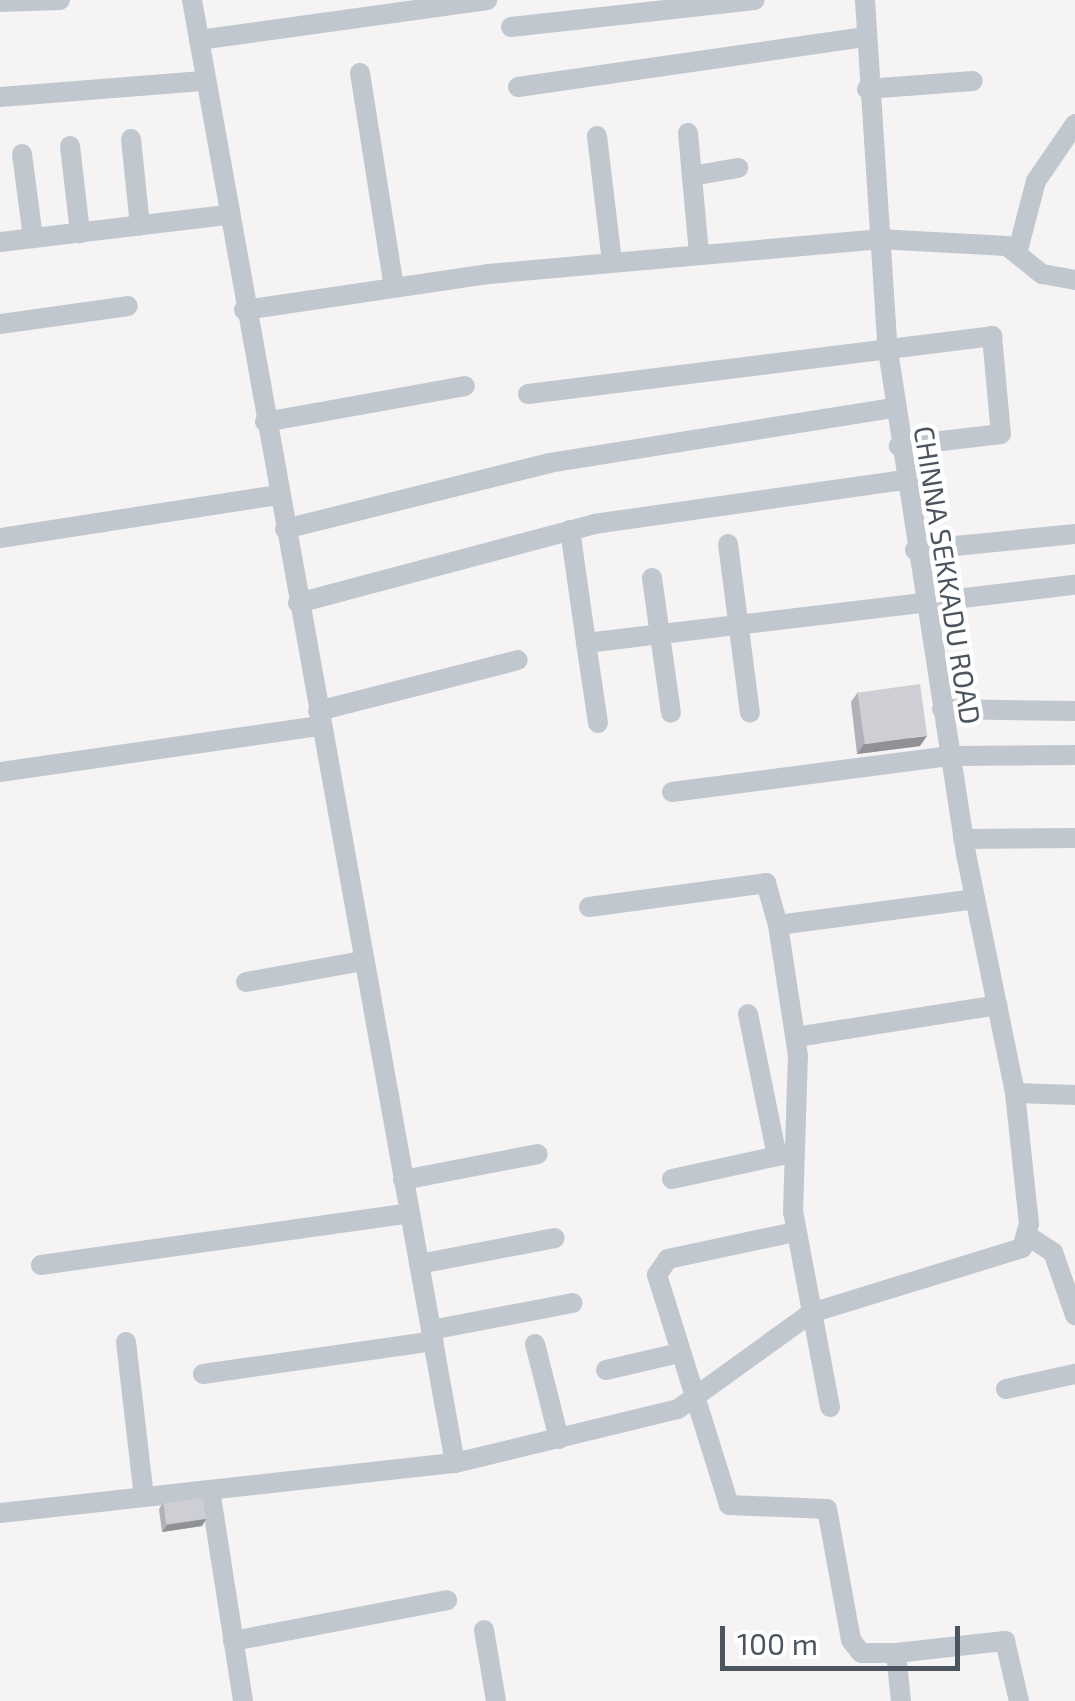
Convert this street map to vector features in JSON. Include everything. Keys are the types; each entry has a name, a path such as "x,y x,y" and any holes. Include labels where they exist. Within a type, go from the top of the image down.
{"street":[{"path":"0,2 60,0"},
{"path":"192,0 244,310 455,1463"},
{"path":"199,40 486,0"},
{"path":"511,26 756,0"},
{"name":"CHINNA SEKKADU ROAD","path":"865,0 863,37 886,344 903,480 963,839 1015,1093 1028,1236"},
{"path":"518,87 863,37"},
{"path":"360,73 394,287"},
{"path":"0,97 205,81"},
{"path":"867,90 973,81"},
{"path":"1018,250 1036,181 1075,124"},
{"path":"688,133 699,254"},
{"path":"597,136 612,262"},
{"path":"131,139 140,226"},
{"path":"70,146 80,232"},
{"path":"22,154 32,238"},
{"path":"692,176 738,168"},
{"path":"0,242 228,216"},
{"path":"244,310 394,287 612,262 878,239 1018,250 1042,274 1075,280"},
{"path":"0,324 128,306"},
{"path":"528,394 985,332 1000,376 1001,434 899,446"},
{"path":"265,422 466,386"},
{"path":"285,529 548,463 894,408"},
{"path":"298,603 570,530 903,480"},
{"path":"0,538 278,494"},
{"path":"570,530 598,723"},
{"path":"915,550 1075,534"},
{"path":"728,544 750,714"},
{"path":"652,578 671,714"},
{"path":"586,643 923,596 1075,585"},
{"path":"0,772 319,718 518,660"},
{"path":"942,709 1075,711"},
{"path":"672,792 949,756 1075,755"},
{"path":"963,839 1075,838"},
{"path":"588,906 766,883 778,924 796,1037 785,1154"},
{"path":"778,924 975,899"},
{"path":"246,982 363,961"},
{"path":"796,1037 997,1005"},
{"path":"748,1014 785,1154 795,1232 830,1407"},
{"path":"1015,1093 1075,1095"},
{"path":"403,1180 538,1154"},
{"path":"672,1178 785,1154"},
{"path":"41,1265 410,1213"},
{"path":"795,1232 659,1264 692,1400 733,1509 827,1509 850,1640 861,1653 1005,1641 1019,1701"},
{"path":"0,1513 455,1463 559,1439 692,1400 811,1313 1011,1254 1028,1236 1053,1252 1075,1314"},
{"path":"419,1264 555,1238"},
{"path":"203,1374 432,1335 572,1303"},
{"path":"126,1342 144,1497"},
{"path":"535,1344 559,1439"},
{"path":"606,1370 678,1353"},
{"path":"1006,1389 1075,1374"},
{"path":"210,1490 243,1701"},
{"path":"233,1642 448,1600"},
{"path":"484,1630 496,1701"},
{"path":"896,1653 902,1701"}],"building":[{"path":"920,684 927,735 865,744 858,693"},
{"path":"203,1498 206,1519 166,1524 163,1504"}]}
